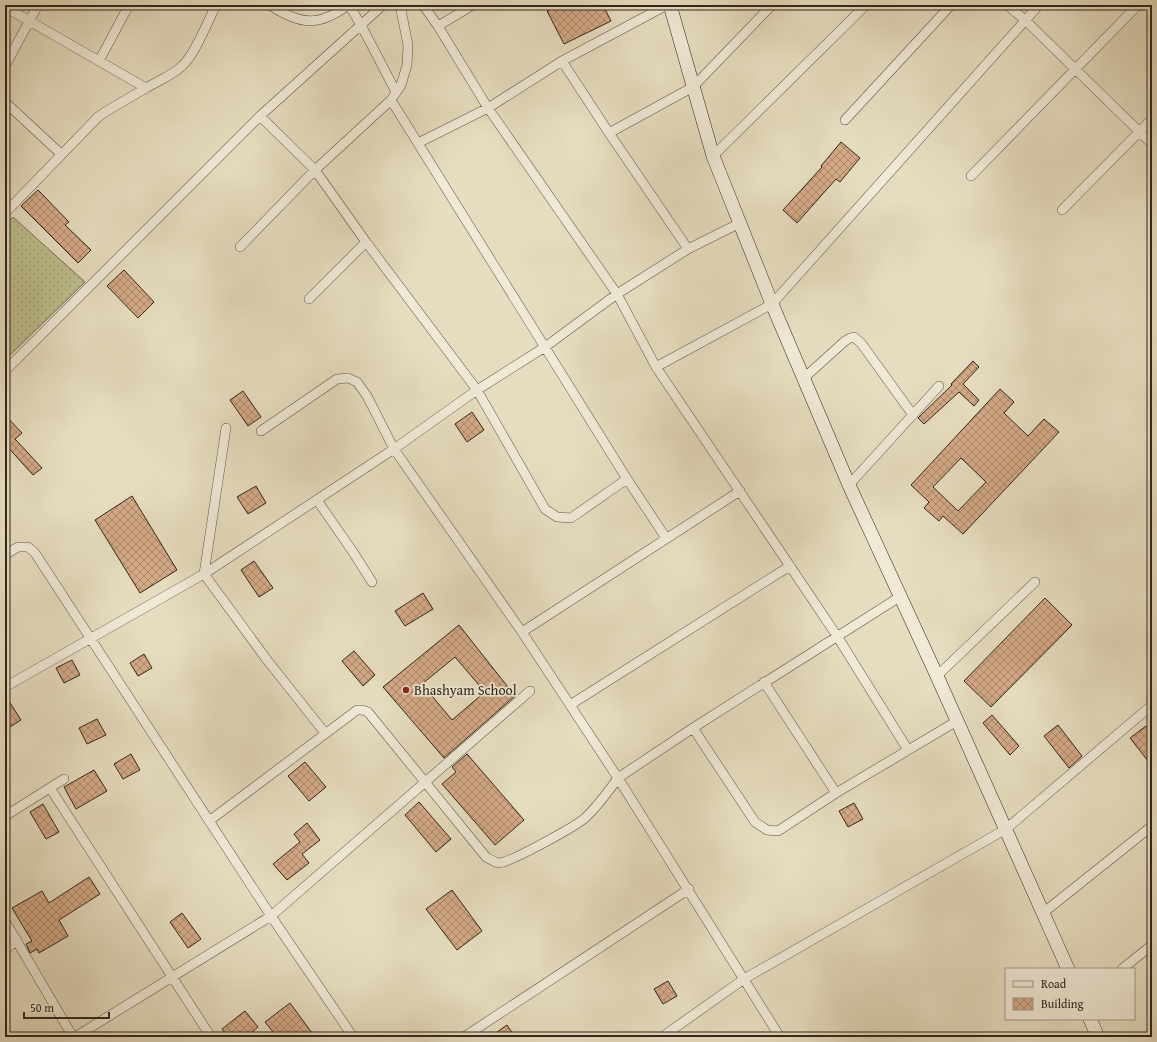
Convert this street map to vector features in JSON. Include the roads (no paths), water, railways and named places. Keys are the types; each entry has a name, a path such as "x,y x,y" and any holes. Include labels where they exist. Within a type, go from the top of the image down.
{"street":[{"path":"5,66 38,5"},
{"path":"99,61 129,5"},
{"path":"5,213 101,114 176,71 187,61 216,5"},
{"path":"270,5 291,18 318,21 342,10 349,5 362,25 394,96 418,143 627,479 666,538"},
{"path":"5,371 260,116 383,5"},
{"path":"240,247 315,170 394,96 401,85 407,65 408,46 400,5"},
{"path":"423,5 438,26 488,108 617,294 656,367 837,636 908,750"},
{"path":"438,26 474,5"},
{"path":"418,143 488,108 562,60 667,5"},
{"path":"670,5 713,156 772,304 850,485 1068,968"},
{"path":"609,133 693,87 772,5"},
{"path":"713,156 866,5"},
{"path":"845,120 951,5"},
{"path":"1007,5 1025,20 1152,144"},
{"path":"656,367 772,304 1039,5"},
{"path":"970,176 1138,5"},
{"path":"5,7 146,88"},
{"path":"562,60 609,133 688,249"},
{"path":"5,102 61,154"},
{"path":"260,116 315,170 366,242 477,390 545,509 557,517 571,518 627,479"},
{"path":"1062,210 1152,118"},
{"path":"5,687 204,574 394,449 477,390 545,347 617,294 688,249 740,222"},
{"path":"309,299 366,242"},
{"path":"804,378 845,341 854,337 861,343 913,415"},
{"path":"261,431 337,379 348,378 357,382 394,449 522,632 618,778 689,889 780,1037"},
{"path":"850,485 939,386"},
{"path":"226,428 204,574 267,660 325,733"},
{"path":"522,632 740,491"},
{"path":"317,500 372,582"},
{"path":"5,556 18,547 28,547 35,553 271,916 353,1037"},
{"path":"570,705 790,566"},
{"path":"937,676 1035,582"},
{"path":"209,821 325,733 357,710 362,710 368,712 486,857 497,863 505,862 583,820 596,808 618,778 764,682 901,596"},
{"path":"764,682 836,793"},
{"path":"5,921 74,1037 271,916 530,691"},
{"path":"662,1037 744,979 1006,829 1152,705"},
{"path":"693,728 755,822 767,830 778,831 836,793 957,721"},
{"path":"5,816 64,779"},
{"path":"50,788 211,1037"},
{"path":"1043,913 1152,826"},
{"path":"464,1037 689,889"},
{"path":"5,950 17,940"},
{"path":"1123,968 1152,945"},
{"path":"1090,1020 1098,1037"}],"place":[{"name":"Bhashyam School","path":"406,690"}]}
